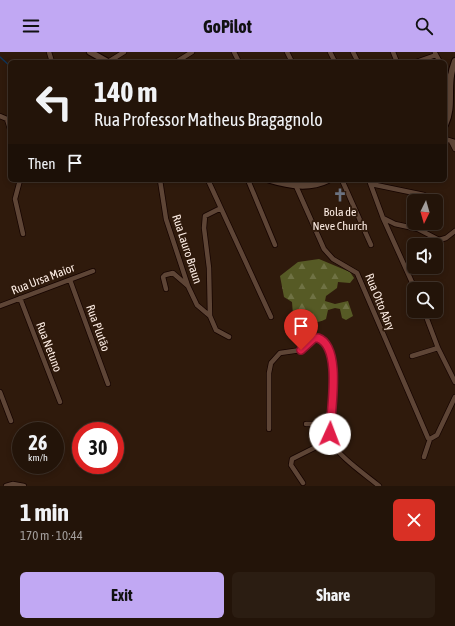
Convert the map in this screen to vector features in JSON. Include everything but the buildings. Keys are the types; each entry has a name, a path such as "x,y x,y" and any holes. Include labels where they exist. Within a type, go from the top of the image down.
{"main road":[{"path":"90,52 104,60"},
{"path":"447,121 452,111 453,102 450,81 455,61"},
{"path":"279,182 296,186 314,186 323,182"}],"street":[{"path":"111,60 124,52"},
{"path":"179,60 192,52"},
{"path":"420,60 435,53"},
{"path":"447,76 450,81"},
{"path":"0,116 7,119 8,122"},
{"path":"453,141 455,149"},
{"path":"19,182 15,199 23,234"},
{"name":"Rua Lauro Braun","path":"160,182 166,219 188,286 197,306 210,316"},
{"path":"209,182 250,275 271,317"},
{"path":"249,182 275,245"},
{"path":"305,182 314,186"},
{"path":"343,182 371,245"},
{"path":"370,182 420,194"},
{"path":"370,182 383,218 412,282"},
{"name":"Rua Otto Abry","path":"296,186 324,249 333,259 357,273 391,354 428,438 430,439"},
{"path":"221,208 205,216 203,221 208,268 210,316 216,330 229,337"},
{"path":"383,218 395,224 418,229 439,240 446,238 455,231"},
{"name":"Rua Ursa Maior","path":"0,306 93,271"},
{"path":"166,289 163,277 164,275 173,273 188,286"},
{"name":"Rua Plutão","path":"70,280 108,384"},
{"name":"Rua Netuno","path":"20,298 60,402"},
{"path":"427,318 438,348 455,382"},
{"path":"269,429 269,380 271,363 280,353 301,350 314,338 322,340 326,344 332,357 333,384 330,440 342,455 379,486"},
{"path":"412,356 438,348"},
{"path":"0,392 11,421"},
{"path":"424,457 430,439 437,435 455,397"},
{"path":"306,424 330,424"},
{"path":"303,484 291,464 292,458 330,440"},
{"path":"6,486 13,484 24,486"}],"green space":[{"path":"319,259 350,272 354,278 350,283 338,282 337,288 326,296 325,301 335,304 348,301 353,316 346,320 342,318 340,309 335,308 328,310 326,319 313,323 305,322 293,315 292,302 284,297 280,276 298,262"}],"waterway":[{"path":"0,57 8,64"}],"place":[{"name":"Bola de Neve Church","path":"340,195"}],"route":[{"path":"301,350 314,338 318,338 326,344 332,357 333,384 330,434"}]}
